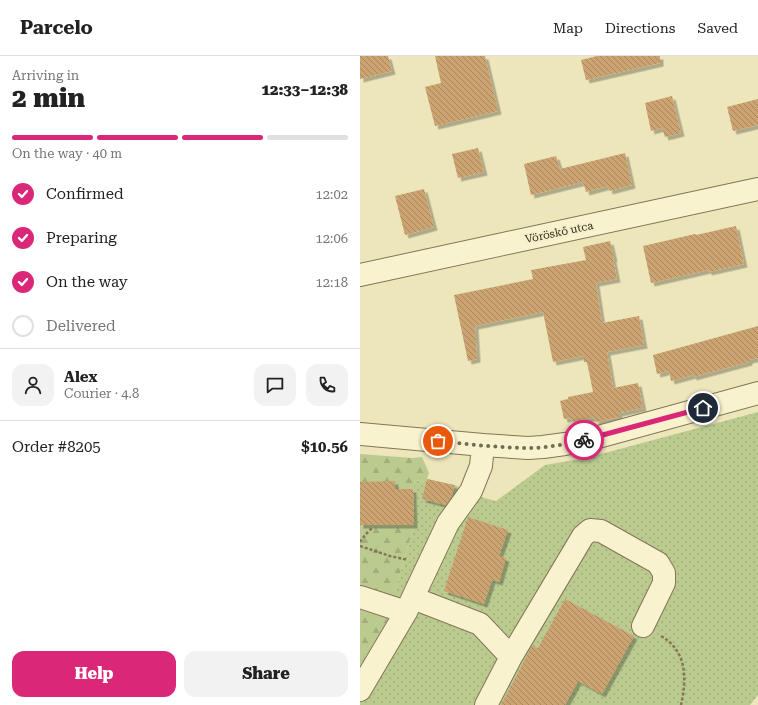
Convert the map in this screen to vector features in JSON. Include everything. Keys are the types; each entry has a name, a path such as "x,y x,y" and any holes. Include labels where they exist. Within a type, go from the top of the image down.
{"street":[{"name":"Vöröskő utca","path":"360,275 758,189"},
{"path":"360,434 483,445 528,448 543,447 591,439 758,393"},
{"path":"360,690 409,605 448,524 471,491 481,466 483,445"},
{"path":"486,705 511,657 583,536 590,530 601,531 658,564 664,573 664,583 643,626"},
{"path":"360,597 409,605 480,624 511,657"}],"path":[{"path":"360,542 366,534 374,528"},
{"path":"360,546 390,556"},
{"path":"643,626 669,641 678,651 685,678 684,694 681,705"}],"green space":[{"path":"758,412 758,695 750,705 360,705 360,675 383,634 414,525 413,489 415,480 426,482 427,479 454,485 471,491 477,496 496,501 545,465 586,458"},
{"path":"360,454 413,458 422,457 429,473 426,482 415,480 413,489 414,525 383,634 360,675"}],"building":[{"path":"360,56 388,56 392,71 360,79"},
{"path":"435,56 485,56 498,111 435,126 425,87 441,83"},
{"path":"597,56 660,56 660,63 586,80 581,60"},
{"path":"672,96 681,133 665,137 662,128 651,131 645,103"},
{"path":"758,99 758,125 733,131 727,107"},
{"path":"478,148 484,172 458,178 452,154"},
{"path":"625,153 632,185 609,191 608,186 586,192 583,182 531,195 524,164 556,156 560,169"},
{"path":"424,189 434,227 405,235 395,196"},
{"path":"736,226 744,264 708,272 708,270 651,283 643,246"},
{"path":"610,241 617,279 596,283 602,323 639,316 644,345 607,352 613,388 638,383 643,408 619,413 619,417 596,422 595,417 573,422 572,418 564,419 560,401 568,399 568,397 593,392 587,362 584,362 583,356 553,362 543,312 475,326 477,359 468,361 454,295 533,279 531,270 586,260 583,247"},
{"path":"758,326 758,358 749,360 749,362 693,377 693,375 671,381 669,371 657,374 653,355"},
{"path":"427,479 454,485 452,496 446,505 422,499"},
{"path":"395,481 395,489 413,489 414,525 360,525 360,482"},
{"path":"468,517 508,530 499,556 506,558 499,582 492,580 484,604 444,591"},
{"path":"565,599 634,636 602,694 578,681 565,705 501,705 532,646 538,648"}],"way so far":[{"path":"438,441 528,448 565,444 584,440"}],"route":[{"path":"584,440 703,408"}]}
